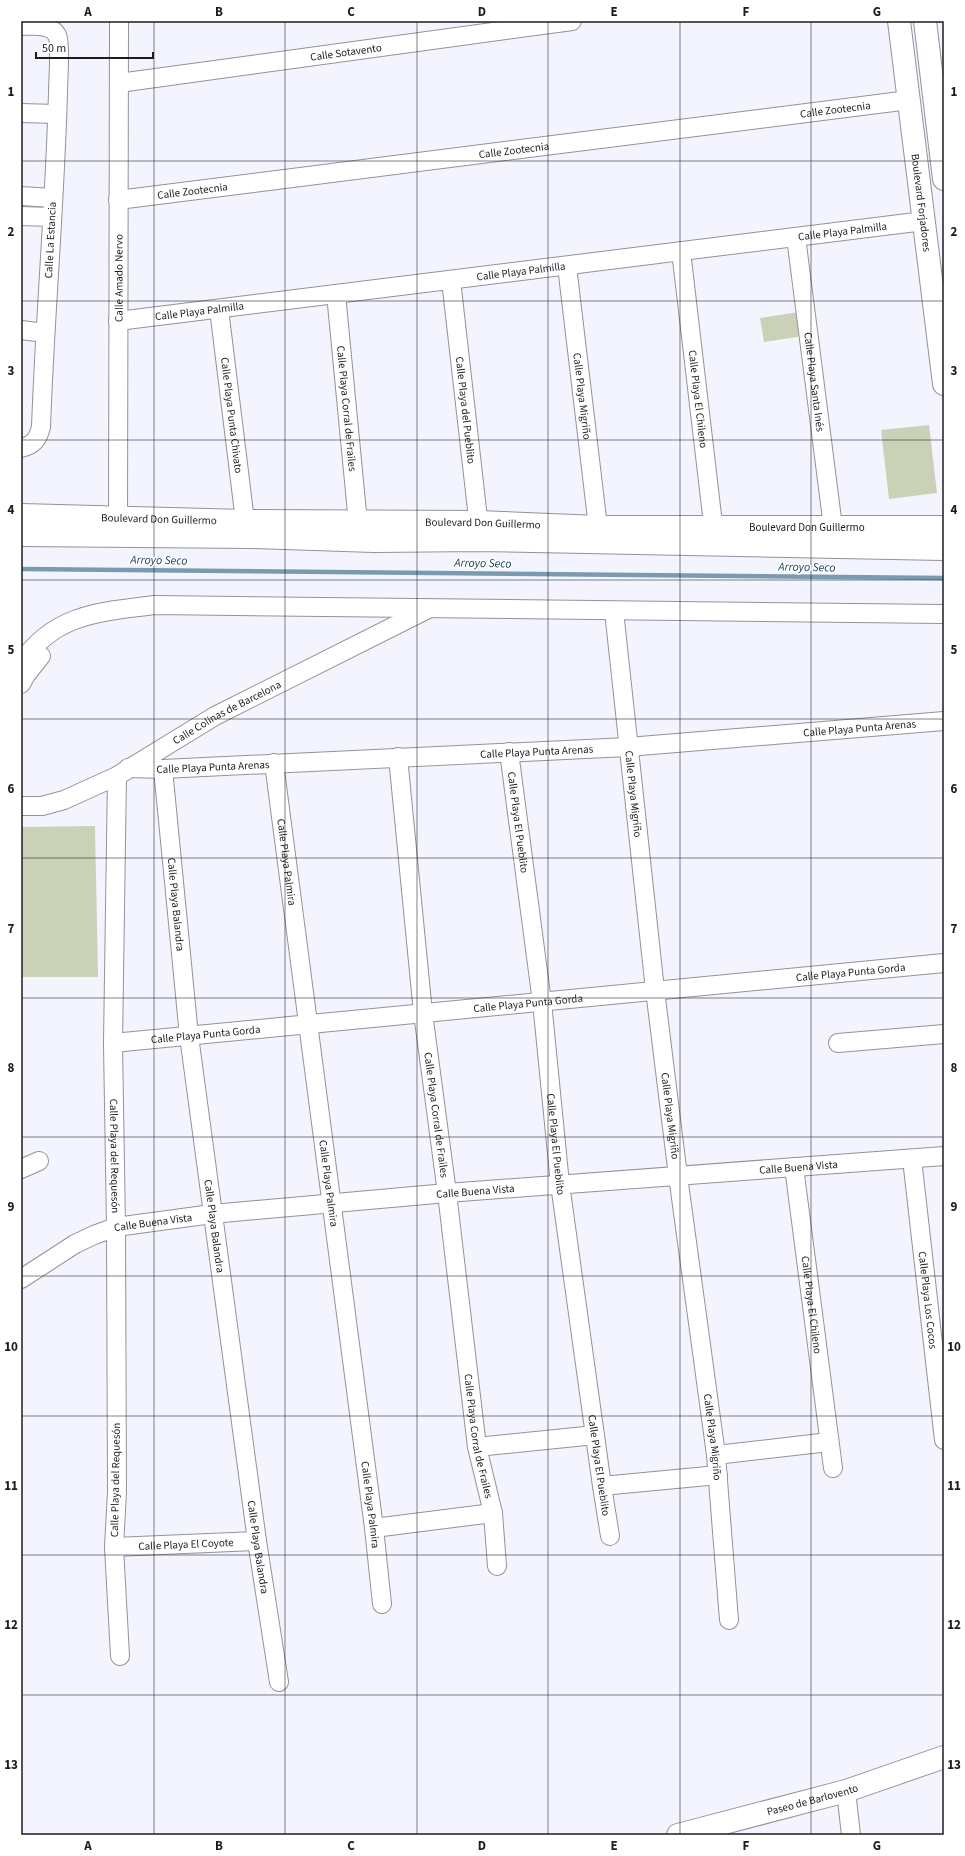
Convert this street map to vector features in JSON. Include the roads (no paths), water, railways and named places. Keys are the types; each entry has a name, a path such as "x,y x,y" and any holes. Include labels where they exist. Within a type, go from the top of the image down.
{"main road":[{"name":"Boulevard Forjadores","path":"899,21 944,384"},
{"path":"924,21 944,179"},
{"name":"Boulevard Don Guillermo","path":"21,515 118,527 252,537 374,541 480,531 598,526 714,537 833,527 944,527"},
{"name":"Boulevard Don Guillermo","path":"21,535 118,527 245,521 358,523 480,531 714,537 944,549"},
{"name":"Paseo de Barlovento","path":"678,1835 731,1828 944,1758"}],"street":[{"name":"Calle Amado Nervo","path":"118,527 119,21"},
{"name":"Calle Sotavento","path":"118,83 572,21"},
{"name":"Calle La Estancia","path":"21,26 47,27 55,32 58,37 57,114 41,427 38,438 31,446 21,448"},
{"name":"Calle Zootecnia","path":"118,200 909,100"},
{"path":"21,113 57,114"},
{"path":"21,196 52,198"},
{"path":"21,216 51,217"},
{"name":"Calle Playa Palmilla","path":"118,321 924,222"},
{"name":"Calle Playa Santa Inés","path":"796,237 833,527"},
{"name":"Calle Playa El Chileno","path":"681,252 714,537"},
{"name":"Calle Playa Migriño","path":"567,266 598,526"},
{"name":"Calle Playa del Pueblito","path":"451,280 480,531"},
{"name":"Calle Playa Corral de Frailes","path":"336,294 358,523"},
{"name":"Calle Playa Punta Chivato","path":"219,308 245,521"},
{"path":"21,330 45,333"},
{"path":"21,663 45,636 71,620 99,612 155,605 944,614"},
{"name":"Calle Colinas de Barcelona","path":"21,806 42,806 64,800 122,772 215,716 431,607"},
{"name":"Calle Playa Migriño","path":"614,611 655,990 678,1176 716,1455 729,1620"},
{"path":"21,684 26,675 46,650 99,612"},
{"name":"Calle Playa Punta Arenas","path":"122,772 274,763 628,747 944,721"},
{"name":"Calle Playa El Pueblito","path":"509,752 542,1002 560,1184 610,1536"},
{"name":"Calle Playa Corral de Frailes","path":"398,758 422,1013 447,1193 477,1447 493,1513 497,1566"},
{"name":"Calle Playa Palmira","path":"274,763 330,1204 374,1528 382,1604"},
{"name":"Calle Playa Balandra","path":"163,769 189,1036 257,1541 279,1682"},
{"name":"Calle Playa del Requesón","path":"120,1656 114,1547 117,1492 116,1227 113,1043 122,772"},
{"name":"Calle Playa Punta Gorda","path":"113,1043 944,963"},
{"path":"838,1043 944,1034"},
{"name":"Calle Buena Vista","path":"21,1279 76,1244 94,1235 116,1227 212,1214 560,1184 944,1156"},
{"name":"Calle Playa Los Cocos","path":"912,1159 941,1388 944,1440"},
{"path":"21,1169 39,1162"},
{"name":"Calle Playa El Chileno","path":"794,1167 833,1468"},
{"path":"477,1447 595,1435"},
{"path":"716,1455 829,1442"},
{"path":"602,1486 718,1474"},
{"path":"374,1528 493,1513"},
{"name":"Calle Playa El Coyote","path":"114,1547 257,1541"},
{"path":"846,1791 851,1835"}],"waterway":[{"name":"Arroyo Seco","path":"21,569 944,578"}]}
